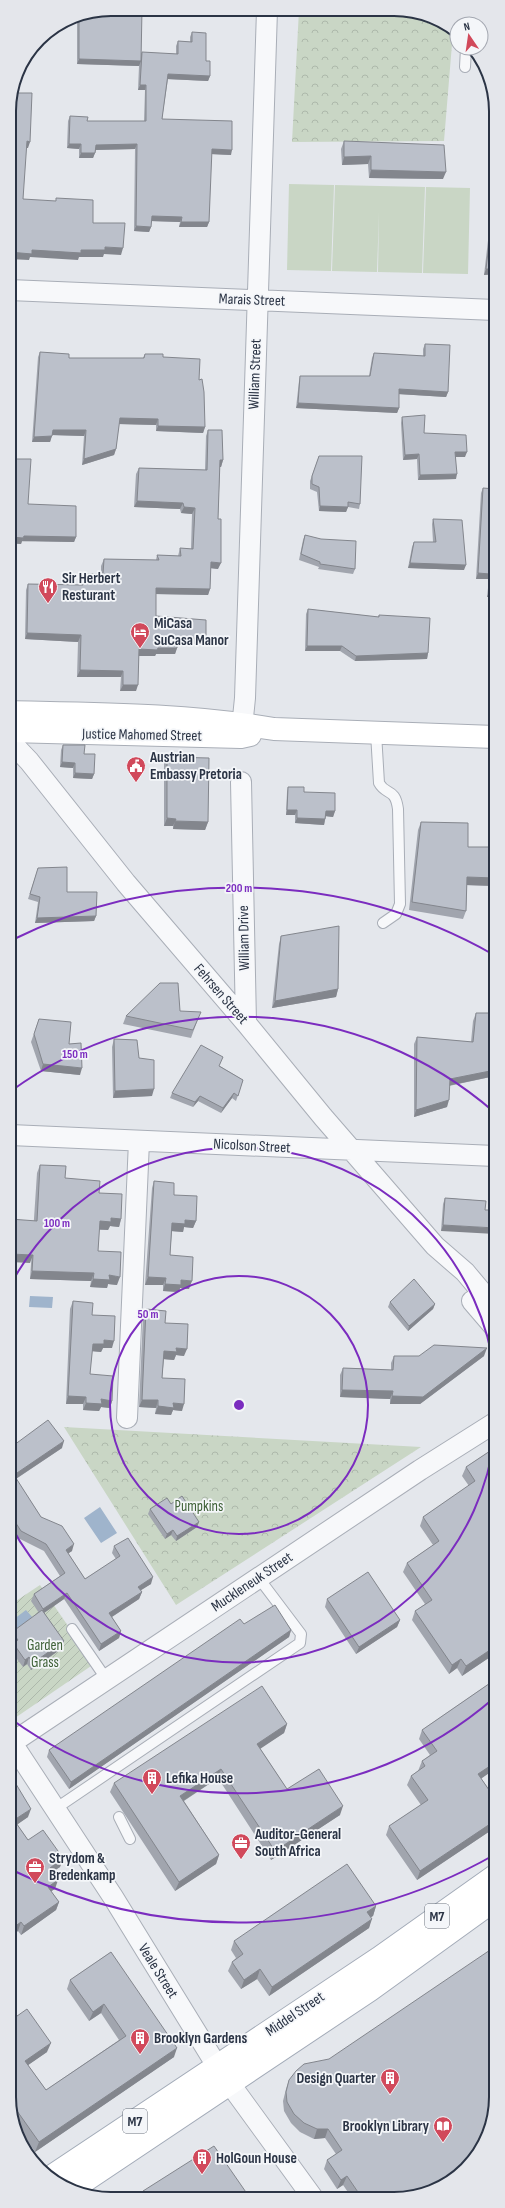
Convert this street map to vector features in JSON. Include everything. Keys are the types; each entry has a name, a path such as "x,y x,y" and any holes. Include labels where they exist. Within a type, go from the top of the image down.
{"main road":[{"name":"Justice Mahomed Street","path":"16,712 136,714 241,730"},
{"name":"Justice Mahomed Street","path":"16,731 274,729 489,737"},
{"name":"Middel Street","path":"55,2174 373,1962 489,1880"},
{"name":"Middel Street","path":"77,2186 370,1990 489,1904"}],"street":[{"name":"William Street","path":"241,730 245,698 267,16"},
{"name":"Marais Street","path":"16,290 489,310"},
{"name":"Fehrsen Street","path":"16,747 29,761 126,883 353,1151 435,1246 465,1272 489,1301"},
{"name":"William Drive","path":"241,782 246,1023"},
{"name":"Nicolson Street","path":"16,1135 489,1156"},
{"path":"127,1418 139,1141"},
{"name":"Fehrsen Street","path":"435,1246 463,1290 489,1321"},
{"name":"Muckleneuk Street","path":"16,1738 106,1680 420,1470 489,1426"},
{"name":"Veale Street","path":"16,1751 113,1897 217,2066 309,2192"}],"lane":[{"path":"466,56 466,67"},
{"path":"376,733 379,783 380,786 392,793 397,799 398,809 400,904 396,914 383,923"},
{"path":"55,1809 300,1643 301,1634 258,1577"},
{"path":"72,1629 106,1680"},
{"path":"119,1817 130,1839"}],"green space":[{"path":"299,16 401,16 425,21 449,34 449,56 451,56 444,141 292,142"},
{"path":"289,184 334,185 331,271 287,270"},
{"path":"335,185 425,187 422,273 378,272 379,212 377,272 332,271"},
{"path":"426,187 470,188 468,274 423,273"},
{"name":"Pumpkins","path":"64,1427 421,1447 176,1605"},
{"name":"Garden Grass","path":"40,1585 94,1664 16,1717 16,1601"}],"water":[{"path":"30,1296 53,1297 52,1308 29,1307"},
{"path":"100,1507 117,1533 101,1543 84,1518"},
{"path":"26,1610 33,1618 16,1632 16,1618"}],"building":[{"path":"104,16 142,16 141,61 79,59 79,21"},
{"path":"192,32 206,33 206,61 210,61 210,76 168,74 162,119 232,121 232,150 212,149 209,222 181,222 182,217 152,216 151,227 136,226 137,144 96,145 95,153 81,153 81,144 69,144 70,116 88,117 87,121 146,121 146,85 140,85 142,52 178,54 178,41 192,42"},
{"path":"18,93 32,93 30,142 27,141 23,199 56,201 56,198 93,200 93,223 125,223 123,248 105,247 105,250 81,250 81,253 32,250 32,254 16,253 16,104"},
{"path":"344,141 444,145 446,172 371,170 371,156 344,157"},
{"path":"489,244 489,269 486,269"},
{"path":"425,344 450,345 448,392 399,389 399,408 298,403 300,376 370,376 374,353 425,356"},
{"path":"40,352 69,354 69,358 144,358 145,354 163,354 163,357 200,359 199,380 202,379 204,392 205,427 158,426 158,419 120,418 116,449 84,459 86,430 53,430 52,436 34,437"},
{"path":"425,415 424,433 466,435 467,452 455,452 457,474 420,475 419,454 405,455 402,417"},
{"path":"208,430 222,430 223,460 220,460 218,519 221,519 221,563 211,562 210,589 156,588 156,616 206,620 206,638 177,638 177,648 158,648 157,650 139,649 138,685 123,685 123,671 80,670 81,635 27,633 28,584 83,585 84,574 103,574 104,559 159,560 157,555 181,556 180,548 193,549 195,508 184,507 183,503 137,501 139,468 207,470"},
{"path":"319,456 362,456 360,504 348,502 348,507 320,506 319,487 312,484 312,476"},
{"path":"16,459 31,459 28,504 76,506 76,537 24,536 23,538 16,537"},
{"path":"483,488 489,488 489,574 478,573"},
{"path":"433,519 462,520 466,565 410,563 414,542 436,542"},
{"path":"305,535 321,539 356,541 355,569 320,564 320,562 301,554"},
{"path":"308,609 379,617 379,615 430,618 428,653 356,656 342,646 307,646"},
{"path":"63,745 85,745 84,754 95,754 94,774 75,773 75,763 62,762"},
{"path":"167,757 209,758 208,822 175,821 176,819 167,818"},
{"path":"288,787 304,787 304,792 335,793 335,811 326,811 325,819 297,818 297,810 287,810"},
{"path":"421,822 468,823 468,847 489,847 489,878 467,877 466,911 412,902"},
{"path":"67,867 67,892 97,892 96,916 37,918 40,897 30,894 38,868"},
{"path":"339,926 338,989 275,1001 281,936"},
{"path":"160,983 178,983 180,1011 201,1012 193,1030 126,1016"},
{"path":"476,1013 489,1013 489,1071 450,1079 449,1100 416,1110 417,1037 473,1042"},
{"path":"39,1019 71,1022 69,1044 81,1043 82,1068 43,1064 34,1034"},
{"path":"114,1039 137,1040 139,1058 154,1060 154,1089 115,1091"},
{"path":"201,1045 223,1057 219,1066 243,1080 238,1096 234,1093 223,1108 200,1096 195,1102 172,1093"},
{"path":"40,1165 66,1166 65,1178 100,1181 99,1193 122,1194 121,1219 111,1218 111,1222 100,1221 98,1251 121,1252 120,1277 109,1275 110,1280 93,1279 94,1273 32,1271 33,1255 16,1254 16,1219 37,1221"},
{"path":"154,1181 174,1183 174,1195 197,1196 196,1221 185,1220 185,1224 172,1223 170,1255 193,1257 192,1281 181,1280 181,1285 165,1284 166,1278 148,1277"},
{"path":"445,1198 486,1201 485,1210 489,1210 489,1228 443,1225"},
{"path":"414,1279 435,1304 409,1326 390,1302"},
{"path":"73,1301 93,1303 92,1315 115,1316 114,1341 104,1340 104,1344 93,1344 90,1374 113,1376 112,1401 101,1399 102,1404 86,1403 86,1397 68,1396"},
{"path":"146,1309 166,1311 165,1323 188,1324 187,1349 176,1348 177,1352 164,1351 162,1378 185,1379 184,1404 173,1403 174,1408 158,1406 158,1400 142,1400"},
{"path":"434,1345 487,1348 423,1397 392,1396 393,1391 342,1390 343,1368 393,1370 394,1356 419,1356"},
{"path":"48,1420 64,1441 16,1474 16,1444"},
{"path":"489,1452 489,1651 466,1666 461,1659 452,1665 415,1611 432,1600 407,1563 439,1541 423,1517 475,1481 466,1467"},
{"path":"16,1478 41,1517 62,1526 74,1544 66,1550 85,1579 120,1556 114,1546 128,1538 153,1577 138,1587 142,1592 109,1613 121,1631 101,1644 67,1593 43,1609 34,1594 65,1573 46,1544 21,1531 16,1523"},
{"path":"182,1496 199,1522 177,1536 173,1530 167,1534 150,1509 167,1498 171,1504"},
{"path":"368,1572 400,1620 359,1647 327,1599"},
{"path":"275,1605 291,1630 71,1782 49,1750 240,1619 244,1624"},
{"path":"42,1610 64,1641 33,1663 29,1657 25,1660 16,1647 16,1641 18,1640 16,1637 16,1629"},
{"path":"489,1684 489,1767 478,1774 489,1790 489,1825 420,1871 389,1826 428,1800 411,1776 425,1766 422,1761 437,1751 422,1730"},
{"name":"Lefika House","path":"262,1686 287,1724 257,1744 287,1789 319,1769 343,1806 275,1851 221,1769 180,1796 219,1855 179,1882 114,1783"},
{"path":"16,1784 31,1809 16,1819"},
{"path":"16,1823 28,1840 43,1830 63,1858 50,1868 58,1880 48,1887 59,1902 24,1926 21,1922 16,1926"},
{"path":"347,1864 376,1906 367,1912 372,1919 272,1987 260,1969 244,1980 232,1962 243,1954 234,1941"},
{"name":"Design Quarter","path":"489,1951 489,2104 487,2116 482,2134 473,2150 457,2169 447,2176 419,2189 394,2192 358,2192 347,2176 341,2180 327,2160 342,2150 328,2129 317,2129 304,2123 294,2114 287,2102 286,2092 289,2080 304,2064 329,2059"},
{"name":"Brooklyn Gardens","path":"111,1952 177,2048 39,2142 17,2111 16,2017 27,2009 51,2043 25,2061 46,2090 126,2036 104,2004 93,2012 70,1980"},
{"name":"HolGoun House","path":"214,2146 246,2192 148,2192 143,2191"}],"place":[{"name":"Sir Herbert Resturant","path":"48,604"},
{"name":"MiCasa SuCasa Manor","path":"140,649"},
{"name":"Austrian Embassy Pretoria","path":"136,783"},
{"name":"Lefika House","path":"152,1795"},
{"name":"Auditor-General South Africa","path":"241,1860"},
{"name":"Strydom & Bredenkamp","path":"35,1884"},
{"name":"Brooklyn Gardens","path":"140,2055"},
{"name":"Design Quarter","path":"390,2095"},
{"name":"Brooklyn Library","path":"443,2143"},
{"name":"HolGoun House","path":"202,2175"}]}
